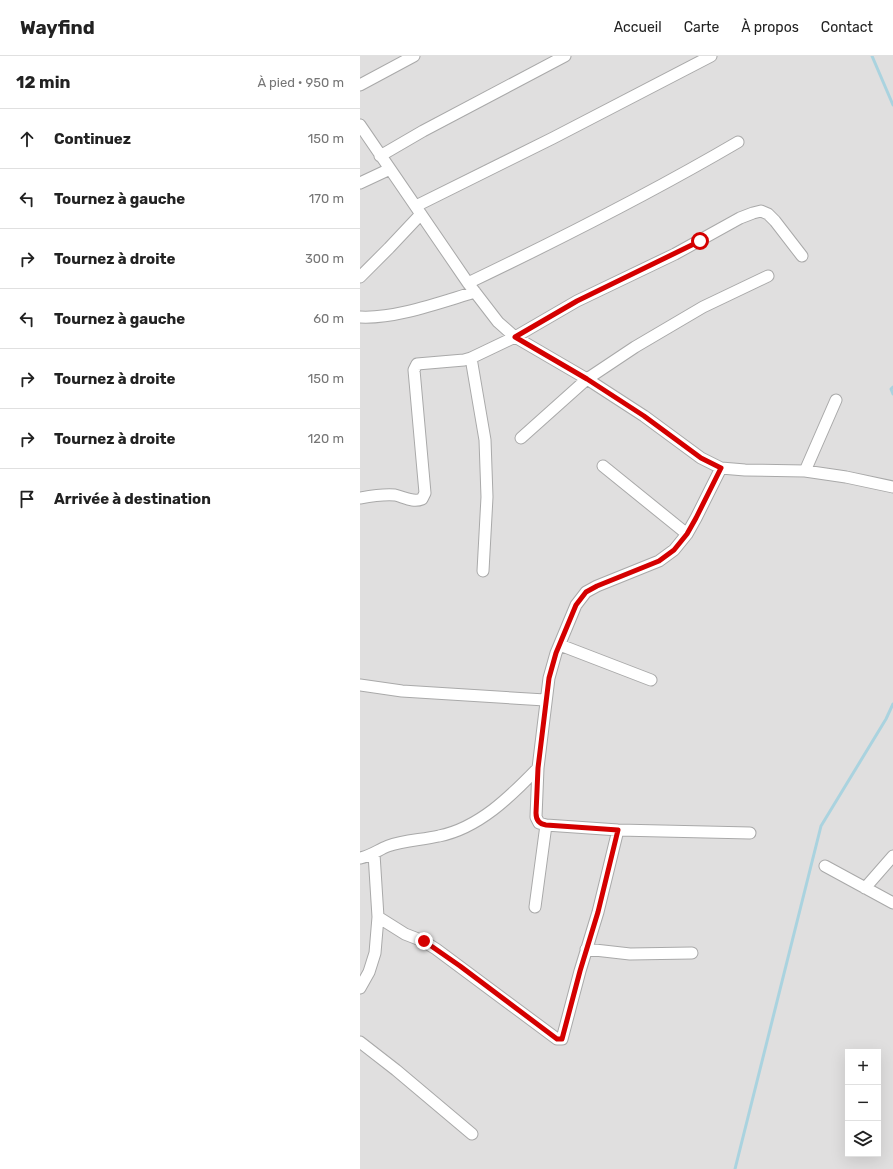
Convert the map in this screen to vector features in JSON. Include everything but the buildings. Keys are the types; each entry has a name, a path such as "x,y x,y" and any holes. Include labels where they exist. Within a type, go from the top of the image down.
{"street":[{"path":"360,85 414,56"},
{"path":"380,156 423,131 565,56"},
{"path":"360,276 389,248 419,210 553,138 712,56"},
{"path":"360,125 468,283 498,322 515,337 587,379 644,416 701,458 721,468 805,471 846,477 893,487"},
{"path":"468,283 586,225 738,142"},
{"path":"360,183 390,169"},
{"path":"360,498 374,495 395,495 418,501 422,499 425,493 414,367 417,364 464,360 471,358 515,337 577,301 675,254 740,218 753,213 761,212 768,214 802,256"},
{"path":"521,438 587,379 635,347 690,315 768,276"},
{"path":"360,317 376,317 396,314 475,292"},
{"path":"471,358 485,440 487,497 483,571"},
{"path":"805,471 836,400"},
{"path":"602,466 687,534"},
{"path":"721,468 687,534 674,550 659,561 597,586 586,592 576,605 560,644 549,678 545,700 538,768 536,817 539,822 546,825 618,830 750,833"},
{"path":"560,644 651,680"},
{"path":"360,686 402,691 545,700"},
{"path":"360,858 374,854 388,846 440,836 474,822 492,811 512,794 538,768"},
{"path":"535,907 546,825"},
{"path":"378,917 405,934 424,941 436,949 559,1039 562,1037 586,949 604,892 618,830"},
{"path":"360,988 373,963 378,917 374,854"},
{"path":"865,888 893,856"},
{"path":"825,866 893,903"},
{"path":"586,949 630,954 692,953"},
{"path":"360,1042 396,1070 472,1134"}],"shaded area":[{"path":"360,56 893,56 893,1169 360,1169"}],"waterway":[{"path":"872,56 893,105"},
{"path":"893,387 891,389 893,394"},
{"path":"735,1169 821,826 886,719 893,704"}],"route":[{"path":"424,941 460,966 557,1039 562,1039 573,995 598,912 618,830 546,825 539,822 536,817 538,768 545,700 549,678 556,653 576,605 586,592 597,586 659,561 674,550 687,534 721,468 701,458 644,416 587,379 515,337 577,301 700,241"}]}
